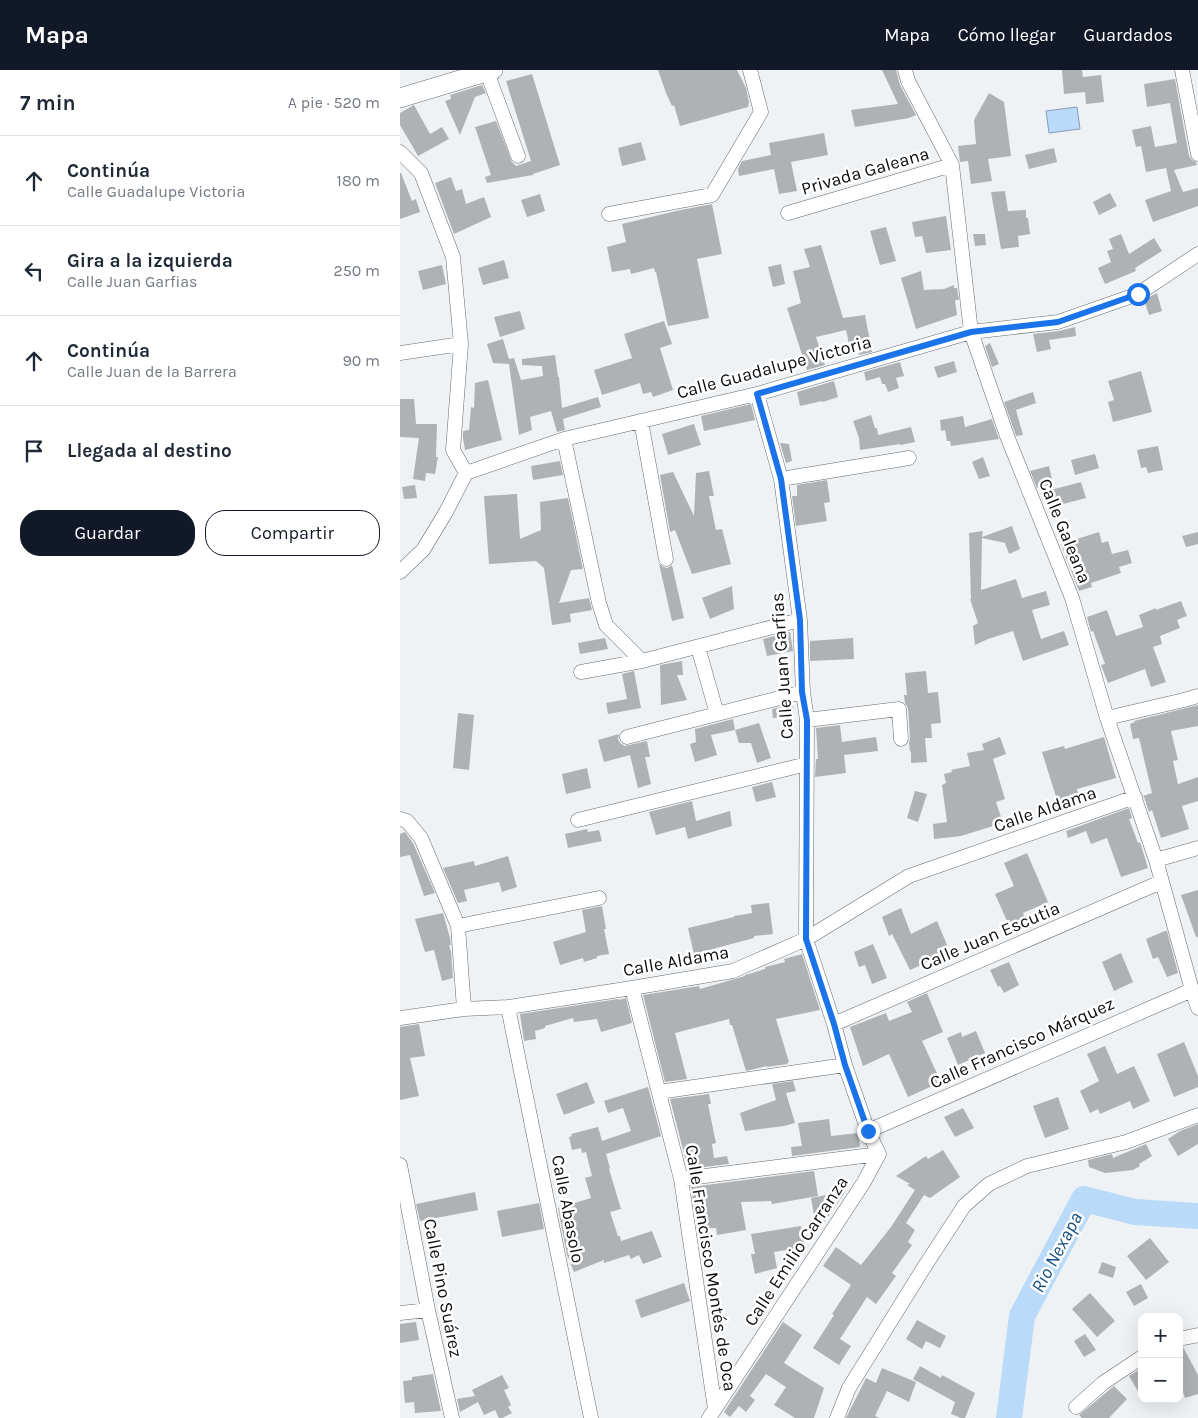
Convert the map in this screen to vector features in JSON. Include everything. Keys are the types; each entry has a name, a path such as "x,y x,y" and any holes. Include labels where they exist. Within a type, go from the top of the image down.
{"main road":[{"path":"400,98 490,71"}],"street":[{"path":"609,214 712,195 761,112 750,70"},
{"name":"Calle Galeana","path":"905,70 908,82 952,165 971,332 1007,436 1072,598 1107,718 1156,860 1198,1008"},
{"path":"1182,70 1198,154"},
{"path":"490,71 518,156"},
{"path":"400,152 420,173 453,257 461,344 453,450 466,474 423,550 400,572"},
{"name":"Privada Galeana","path":"788,212 952,165"},
{"name":"Calle Guadalupe Victoria","path":"466,474 564,438 757,394 971,332 1058,322 1138,294 1198,254"},
{"path":"400,353 461,344"},
{"name":"Calle Juan Garfias","path":"757,394 781,479 800,620 802,692 807,720 806,939 834,1024 845,1065 868,1131 880,1154"},
{"path":"641,421 666,559"},
{"path":"564,438 599,602 606,625 642,661"},
{"path":"781,479 909,458"},
{"path":"581,672 642,661 800,620"},
{"path":"698,647 716,714"},
{"path":"627,737 802,692"},
{"path":"1107,718 1198,696"},
{"path":"807,720 899,709 901,739"},
{"path":"578,820 807,764"},
{"name":"Calle Aldama","path":"400,1018 464,1008 508,1006 734,971 806,939 909,876 1134,797"},
{"path":"400,819 407,821 422,838 458,926 464,1008"},
{"path":"1156,860 1198,848"},
{"name":"Calle Juan Escutia","path":"834,1024 1161,882"},
{"path":"458,926 599,898"},
{"name":"Calle Francisco Montés de Oca","path":"632,988 681,1179 712,1414"},
{"name":"Calle Francisco Márquez","path":"868,1131 1192,990"},
{"name":"Calle Abasolo","path":"508,1006 591,1418"},
{"path":"659,1092 845,1065"},
{"path":"838,1418 849,1388 923,1269 964,1206 989,1184 1027,1166 1126,1142 1198,1115"},
{"path":"681,1179 880,1154"},
{"name":"Calle Emilio Carranza","path":"712,1414 864,1182 880,1154"},
{"name":"Calle Pino Suárez","path":"400,1165 428,1310 452,1418"},
{"path":"400,1313 428,1310"},
{"path":"1183,1338 1198,1335"},
{"path":"1076,1408 1103,1382 1140,1358"}],"water":[{"path":"1077,107 1080,129 1049,133 1046,111"}],"building":[{"path":"658,70 737,70 746,88 749,102 748,107 680,126 674,105 672,106 666,93"},
{"path":"882,70 896,70 900,85 916,115 909,118 855,127 851,110 898,104"},
{"path":"1062,70 1082,70 1083,77 1101,75 1104,102 1086,104 1085,92 1064,94"},
{"path":"532,74 560,165 533,175 487,183 485,177 491,175 475,127 496,121 512,162 516,166 531,161 506,81"},
{"path":"1175,79 1189,156 1197,165 1174,170 1183,192 1198,188 1198,206 1153,222 1145,200 1171,191 1166,168 1146,172 1141,146 1136,147 1132,130 1151,126 1155,147 1177,143 1170,103 1147,107 1144,84"},
{"path":"482,85 486,93 475,97 460,135 445,101 451,99 450,95"},
{"path":"989,93 1004,102 1011,156 988,159 992,181 971,184 968,161 960,162 958,146 976,144 974,120"},
{"path":"414,105 430,134 442,127 449,139 418,156 400,125 400,113"},
{"path":"824,133 828,155 791,162 797,191 779,194 774,169 739,176 738,169 742,161 771,155 769,143"},
{"path":"641,142 646,160 622,166 618,148"},
{"path":"1054,148 1057,162 1029,169 1025,155"},
{"path":"400,173 412,201 416,199 420,212 400,219"},
{"path":"451,177 456,191 462,189 466,204 484,197 491,217 454,234 435,183"},
{"path":"1005,191 1008,211 1026,210 1030,234 1018,236 1019,247 1001,249 991,192"},
{"path":"1110,193 1117,206 1099,215 1093,202"},
{"path":"540,194 545,211 527,217 521,200"},
{"path":"712,204 722,254 697,259 709,318 668,326 654,268 631,274 630,269 612,272 607,247 626,242 622,224"},
{"path":"946,216 951,250 926,253 922,236 915,237 912,222"},
{"path":"886,227 896,261 880,265 870,231"},
{"path":"973,234 985,234 986,245 975,246"},
{"path":"1121,234 1129,254 1154,238 1162,251 1135,268 1136,271 1105,284 1098,268 1111,262 1107,251 1113,249 1109,239"},
{"path":"821,245 843,318 865,315 872,352 859,355 857,347 850,348 846,330 816,337 825,365 807,370 787,308 801,303 793,271 810,267 804,249"},
{"path":"504,260 509,278 483,285 478,268"},
{"path":"781,264 785,284 773,287 768,267"},
{"path":"442,265 446,284 423,290 418,271"},
{"path":"921,271 924,290 944,289 954,285 954,288 957,288 959,300 955,300 957,315 916,329 901,278"},
{"path":"1157,293 1162,311 1149,315 1144,300"},
{"path":"520,311 525,329 500,337 494,317"},
{"path":"664,321 672,344 660,348 673,390 653,397 651,392 643,394 640,383 602,395 594,370 632,358 624,334"},
{"path":"1075,327 1076,336 1049,340 1051,349 1037,352 1033,334"},
{"path":"503,339 509,359 514,358 521,380 543,376 542,366 522,365 522,359 555,355 562,408 598,397 601,407 563,419 565,430 557,432 551,411 530,417 532,430 519,435 509,364 493,363 487,344"},
{"path":"990,343 999,364 992,367 985,346"},
{"path":"954,361 957,372 938,378 934,367"},
{"path":"900,362 904,376 896,378 899,388 888,392 885,384 882,384 880,377 866,381 864,372"},
{"path":"1141,371 1152,412 1113,422 1108,402 1114,400 1108,381"},
{"path":"488,380 502,440 465,450 463,431 469,430 471,407 474,408 475,383"},
{"path":"834,381 838,397 800,406 797,392"},
{"path":"1033,392 1036,403 1016,410 1023,435 1016,436 1004,402"},
{"path":"400,399 414,399 416,424 437,424 436,457 438,457 435,474 426,473 425,481 413,479 419,438 400,437"},
{"path":"751,404 755,420 704,431 701,416"},
{"path":"871,415 878,435 911,427 915,442 860,450 859,438 853,421"},
{"path":"963,416 965,427 992,419 999,439 951,446 950,441 947,441 945,430 941,431 940,420"},
{"path":"694,424 701,445 668,455 662,434"},
{"path":"780,443 789,444 792,461 786,463"},
{"path":"1158,446 1163,470 1148,473 1146,467 1141,468 1137,450"},
{"path":"1095,454 1099,468 1075,475 1071,460"},
{"path":"983,457 990,476 979,479 972,462"},
{"path":"560,461 563,475 533,480 531,466"},
{"path":"1049,466 1053,484 1037,488 1030,471"},
{"path":"709,471 714,496 709,496 716,530 722,529 731,564 692,574 675,530 670,532 660,475 673,472 694,516 696,473"},
{"path":"827,480 830,502 824,503 827,521 796,526 792,496 797,496 797,485"},
{"path":"1081,482 1086,498 1052,507 1047,491"},
{"path":"415,485 417,498 404,499 402,487"},
{"path":"517,494 520,539 541,530 540,502 568,498 583,569 571,570 559,603 589,598 592,610 570,614 571,622 552,625 544,568 536,561 489,564 484,496"},
{"path":"1012,526 1020,549 1009,554 1005,543 982,538 981,590 1016,579 1022,598 1046,591 1050,605 1032,610 1041,639 1064,631 1069,645 1023,661 1013,631 975,645 973,626 978,623 970,599 969,533 983,531 982,537"},
{"path":"1099,532 1102,543 1108,541 1112,554 1128,550 1132,563 1119,567 1121,573 1091,583 1092,587 1079,591 1061,544"},
{"path":"1198,532 1198,544 1186,547 1182,536"},
{"path":"659,564 667,568 672,565 684,618 672,621"},
{"path":"732,586 734,609 710,619 702,598"},
{"path":"1181,601 1187,616 1177,620 1180,628 1160,636 1162,644 1153,647 1166,682 1151,687 1145,669 1108,683 1101,665 1105,664 1093,631 1091,632 1087,617 1107,610 1116,636 1143,627 1139,615"},
{"path":"790,632 793,651 767,656 763,639"},
{"path":"605,638 608,649 580,654 578,643"},
{"path":"853,638 854,659 810,661 810,641"},
{"path":"682,661 683,675 677,675 687,700 661,705 660,665"},
{"path":"634,671 641,708 608,714 606,703 627,699 622,674"},
{"path":"926,671 928,693 938,692 941,723 931,724 932,738 925,738 927,762 911,763 908,708 904,695 907,695 905,673"},
{"path":"793,704 794,717 773,718 772,709"},
{"path":"1198,705 1198,726 1171,731 1178,760 1173,761 1178,784 1198,777 1198,801 1182,806 1189,829 1161,838 1152,810 1149,812 1143,796 1152,793 1139,738 1133,739 1130,724 1134,721"},
{"path":"458,713 474,715 469,770 453,768"},
{"path":"733,719 735,730 711,735 717,755 695,762 690,744 696,742 695,729"},
{"path":"759,723 771,758 757,763 751,743 739,743 735,730"},
{"path":"840,725 842,742 876,737 878,751 844,755 846,773 815,777 816,759 818,759 816,728"},
{"path":"619,734 618,739 620,743 625,746 647,741 650,757 645,757 651,784 638,788 630,755 604,762 598,740"},
{"path":"1000,737 1006,754 993,759 1005,799 996,802 1003,823 961,836 934,839 933,824 947,822 942,785 946,783 944,774 952,772 951,770 970,766 967,753 984,750 982,744"},
{"path":"1104,737 1116,778 1077,789 1078,793 1057,800 1042,752 1064,746 1065,749"},
{"path":"587,768 591,788 566,794 562,774"},
{"path":"772,782 776,797 756,802 752,787"},
{"path":"915,791 927,794 918,822 907,818"},
{"path":"692,801 696,821 730,811 732,826 688,839 685,827 656,835 649,812"},
{"path":"1129,808 1132,818 1129,819 1138,843 1140,842 1148,868 1121,877 1107,838 1091,844 1086,831 1068,838 1066,831"},
{"path":"587,829 588,832 599,830 602,841 568,848 565,834"},
{"path":"405,832 413,843 435,893 424,896 410,855 400,857 400,834"},
{"path":"1027,853 1048,902 1023,913 1026,921 1010,928 995,894 1014,886 1004,863"},
{"path":"508,856 517,887 502,892 499,882 464,890 467,901 458,903 443,868 474,861 475,866"},
{"path":"1198,890 1198,937 1196,937 1181,895"},
{"path":"769,903 773,934 754,936 754,938 694,954 688,928 752,913 751,905"},
{"path":"602,906 609,954 597,956 597,958 584,962 583,958 560,965 553,942 586,932 582,910"},
{"path":"901,908 911,934 937,921 950,952 910,970 892,934 889,936 882,917"},
{"path":"443,913 450,938 451,945 449,945 453,978 442,981 434,950 425,952 415,919"},
{"path":"1167,931 1178,973 1167,977 1158,957 1153,959 1146,939"},
{"path":"873,944 887,978 872,984 865,965 859,967 854,952"},
{"path":"1121,953 1133,982 1114,991 1102,962"},
{"path":"802,954 820,1010 776,1019 788,1064 746,1071 729,1019 675,1033 687,1079 665,1082 643,995 699,986 700,989 745,976 765,969 765,967 785,962 784,959"},
{"path":"1009,962 1019,985 1004,993 1000,986 998,987 990,970"},
{"path":"927,993 943,1032 922,1041 941,1082 908,1097 889,1054 863,1066 850,1027 886,1013 889,1021 912,1012 907,1002"},
{"path":"626,998 632,1023 601,1032 597,1019 574,1022 573,1018 545,1026 545,1028 535,1031 536,1039 524,1041 520,1014"},
{"path":"419,1024 425,1056 410,1058 419,1096 400,1100 400,1027"},
{"path":"976,1031 985,1053 958,1065 947,1038 961,1032 962,1037"},
{"path":"1184,1042 1198,1076 1198,1087 1174,1097 1157,1054"},
{"path":"1105,1046 1117,1074 1134,1066 1150,1101 1133,1109 1130,1101 1100,1114 1098,1109 1090,1113 1080,1091 1099,1081 1087,1054"},
{"path":"793,1081 796,1091 786,1093 795,1123 745,1131 740,1113 776,1100 772,1084"},
{"path":"587,1082 595,1103 564,1115 556,1094"},
{"path":"648,1087 661,1136 606,1154 621,1209 610,1212 621,1241 652,1231 662,1257 643,1264 639,1255 631,1259 629,1255 604,1263 604,1260 574,1272 567,1255 558,1208 591,1198 585,1178 592,1176 586,1152 582,1153 581,1148 572,1150 569,1137 572,1136 571,1134 598,1127 602,1141 631,1131 623,1108 608,1113 604,1101"},
{"path":"709,1094 711,1104 708,1104 716,1143 712,1144 714,1158 727,1156 729,1164 688,1169 670,1099"},
{"path":"1058,1097 1069,1129 1045,1138 1033,1106"},
{"path":"963,1108 974,1128 955,1137 944,1117"},
{"path":"829,1119 831,1136 858,1133 860,1147 792,1156 791,1147 802,1146 798,1123"},
{"path":"1198,1124 1198,1144 1178,1156 1168,1139 1180,1131"},
{"path":"1146,1144 1152,1156 1133,1170 1105,1173 1089,1167 1088,1160 1112,1154 1113,1158"},
{"path":"943,1150 960,1177 930,1198 924,1195 906,1223 915,1230 908,1242 912,1245 892,1273 896,1276 876,1304 867,1297 840,1339 851,1346 839,1365 813,1348 851,1285 823,1266 836,1247 861,1265 891,1227 915,1190 907,1185 910,1184 896,1176 926,1156 928,1159"},
{"path":"814,1171 818,1196 772,1204 771,1201 741,1202 746,1230 717,1235 716,1228 697,1229 691,1187"},
{"path":"846,1191 821,1227 807,1227 814,1215 811,1198"},
{"path":"475,1192 478,1210 420,1221 416,1204"},
{"path":"539,1203 544,1229 502,1237 497,1211"},
{"path":"801,1226 805,1247 774,1252 777,1268 755,1274 751,1254 755,1254 751,1234"},
{"path":"1150,1238 1169,1262 1146,1280 1127,1256"},
{"path":"1102,1262 1116,1267 1113,1278 1098,1273"},
{"path":"684,1283 690,1301 641,1318 635,1300"},
{"path":"1141,1284 1148,1298 1134,1306 1126,1292"},
{"path":"1090,1293 1115,1321 1097,1337 1072,1309"},
{"path":"917,1320 946,1336 940,1348 926,1341 922,1349 906,1339"},
{"path":"416,1322 419,1340 400,1343 400,1324"},
{"path":"783,1322 802,1335 784,1363 824,1388 814,1418 795,1418 774,1405 786,1387 766,1374 750,1396 755,1400 746,1412 739,1406 730,1417 724,1412"},
{"path":"1085,1334 1096,1350 1084,1357 1074,1341"},
{"path":"1183,1347 1198,1375 1198,1394 1185,1398 1183,1392"},
{"path":"920,1366 941,1378 942,1375 975,1393 965,1418 951,1414 955,1402 913,1379"},
{"path":"882,1368 916,1382 909,1402 887,1391 875,1416 880,1418 846,1418 866,1378 876,1383"},
{"path":"1138,1370 1138,1391 1129,1376"},
{"path":"433,1374 441,1411 415,1413 414,1402 405,1403 403,1381 412,1380 412,1377"},
{"path":"502,1375 509,1388 504,1390 511,1405 508,1407 512,1413 502,1418 499,1418 495,1410 484,1415 478,1402 460,1412 457,1399 475,1396 472,1390"},
{"path":"1114,1386 1127,1399 1109,1418 1082,1418 1079,1415"}],"waterway":[{"name":"Rio Nexapa","path":"1009,1418 1022,1316 1084,1199 1135,1212 1198,1216"}],"route":[{"path":"868,1131 845,1065 834,1024 806,939 807,720 802,692 800,620 781,479 757,394 971,332 1058,322 1138,294"}]}
